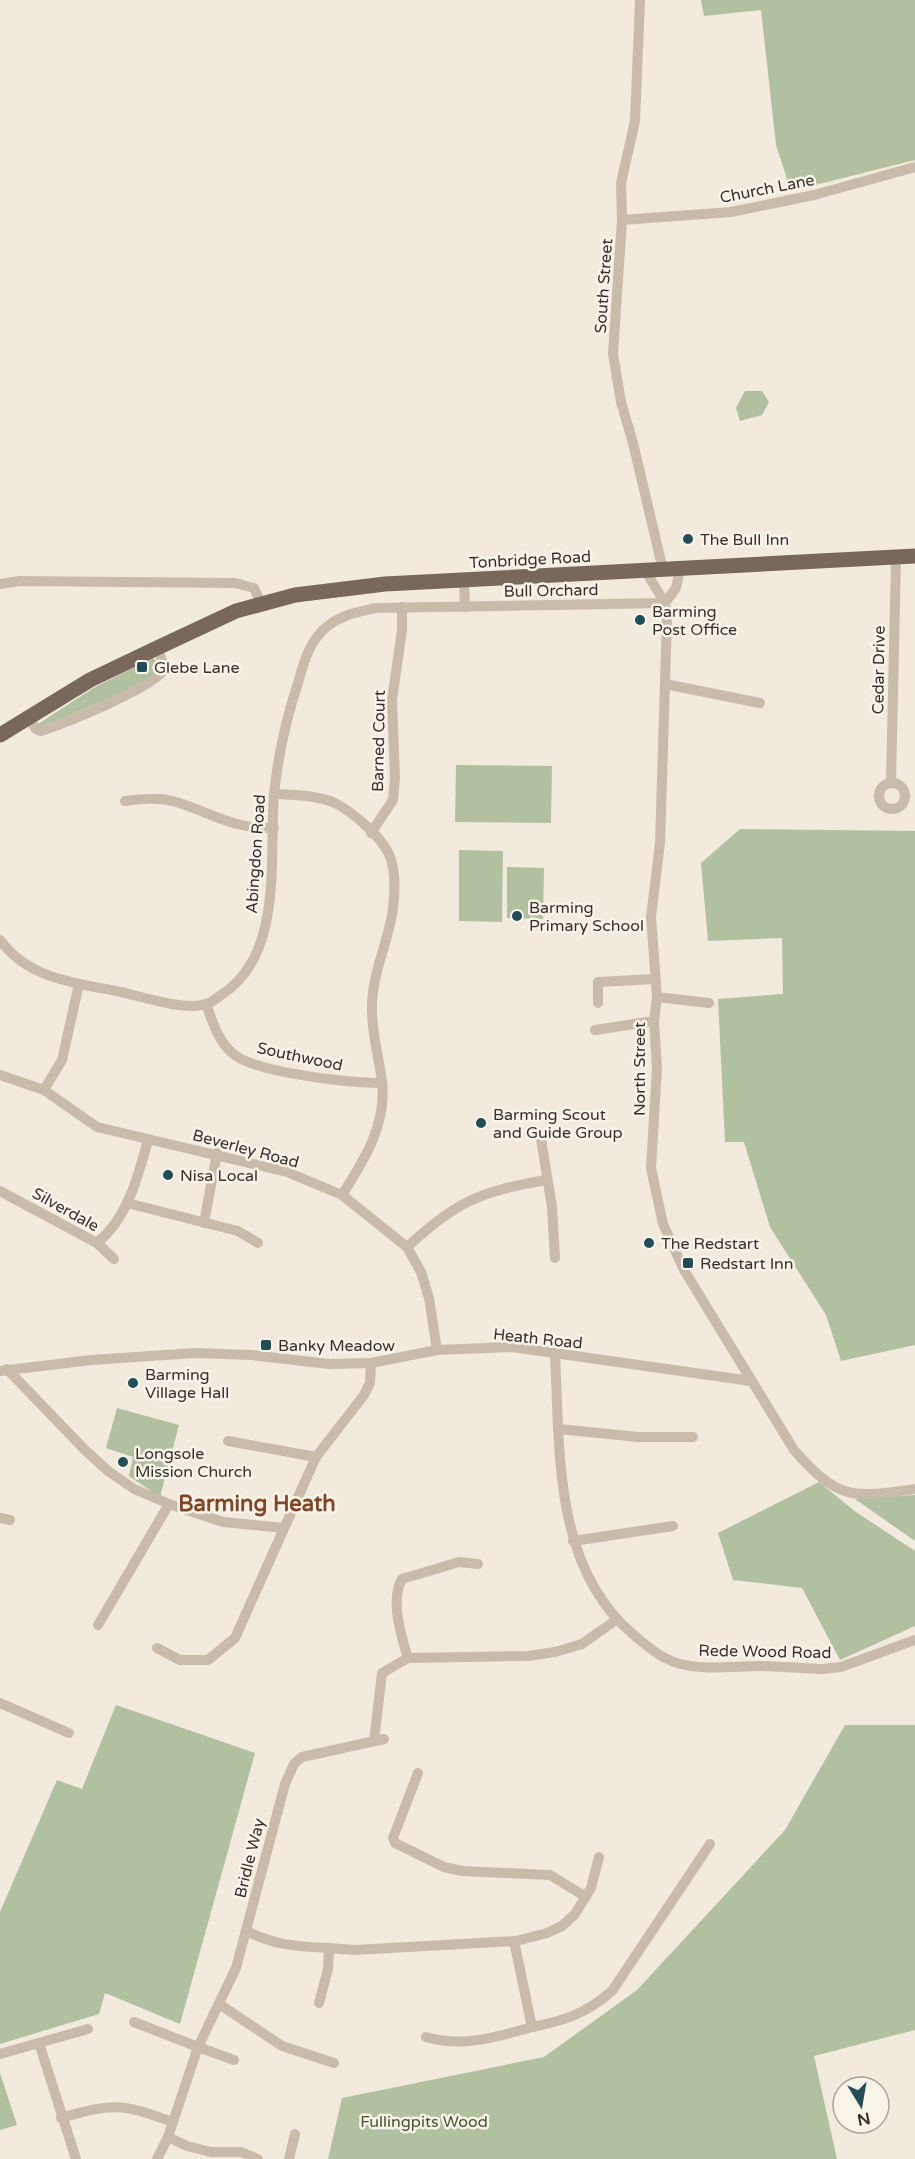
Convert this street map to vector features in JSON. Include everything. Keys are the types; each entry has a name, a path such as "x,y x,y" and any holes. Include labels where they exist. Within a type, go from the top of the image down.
{"main road":[{"name":"Tonbridge Road","path":"0,735 90,680 157,648 236,611 295,595 385,584 915,556"}],"street":[{"name":"South Street","path":"640,0 635,121 621,183 622,220 613,354 621,402 663,570"},
{"name":"Church Lane","path":"622,220 731,212 814,195 915,167"},
{"name":"Cedar Drive","path":"891,783 896,558"},
{"path":"665,603 676,588 680,569"},
{"name":"North Street","path":"646,572 665,603 667,618 660,843 651,917 657,997 654,1021 657,1068 651,1168 656,1200 671,1244 684,1270 794,1450 829,1484 848,1494 879,1494 915,1489"},
{"path":"464,580 465,607"},
{"path":"0,584 19,581 235,584 254,588 261,603"},
{"name":"Bull Orchard","path":"465,607 665,603"},
{"name":"Barned Court","path":"371,833 393,800 395,778 392,700 402,630 402,607"},
{"name":"Abingdon Road","path":"206,1004 234,987 251,967 259,947 267,914 274,828 274,794 288,715 312,643 328,626 347,614 375,608 465,607"},
{"path":"28,717 36,729 41,731 108,704 158,678 165,668 157,648"},
{"path":"665,684 760,703"},
{"path":"274,794 308,796 336,804 371,833 388,854 394,876 393,908 372,1004 374,1044 382,1083 381,1117 368,1155 342,1195"},
{"path":"125,801 150,798 175,802 231,824 253,828 274,828"},
{"path":"0,940 4,952 44,975 159,1000 190,1005 206,1004"},
{"path":"598,1003 598,982 654,979"},
{"path":"44,1090 62,1060 79,984"},
{"path":"657,997 708,1003"},
{"name":"Southwood","path":"206,1004 221,1041 237,1056 259,1065 323,1078 355,1083 382,1083"},
{"path":"595,1030 654,1021"},
{"name":"Beverley Road","path":"0,1075 44,1090 97,1126 148,1140 217,1153 287,1172 342,1195 407,1247 424,1281 437,1350"},
{"path":"538,1130 552,1207 555,1258"},
{"path":"97,1243 105,1236 127,1203 138,1177 148,1140"},
{"path":"204,1223 217,1153"},
{"path":"407,1247 441,1217 480,1194 546,1180"},
{"name":"Silverdale","path":"0,1191 97,1243 114,1259"},
{"path":"127,1203 238,1231 258,1243"},
{"name":"Heath Road","path":"4,1370 195,1353 251,1354 329,1364 371,1363 437,1350 512,1347 751,1381"},
{"name":"Rede Wood Road","path":"555,1353 562,1482 573,1541 590,1582 616,1620 652,1650 676,1662 701,1668 764,1666 822,1669 841,1667 915,1640"},
{"path":"157,1648 180,1660 208,1660 235,1638 316,1457 364,1395 369,1383 371,1363"},
{"path":"4,1370 108,1471 134,1489 169,1504 223,1522 284,1528"},
{"path":"559,1429 638,1437 693,1437"},
{"path":"228,1441 316,1457"},
{"path":"98,1625 169,1504"},
{"path":"573,1541 673,1526"},
{"path":"478,1564 459,1562 402,1579 397,1595 400,1626 408,1658 528,1656 555,1652 582,1644 616,1620"},
{"name":"Bridle Way","path":"157,2159 168,2137 197,2049 236,1968 282,1794 294,1764 302,1757 379,1740 379,1696 382,1673 408,1658"},
{"path":"0,1702 69,1733"},
{"path":"418,1773 393,1838 395,1843 444,1867 462,1871 550,1875 586,1897"},
{"path":"426,2037 444,2042 469,2042 572,2018 596,2005 612,1991 710,1844"},
{"path":"247,1931 261,1939 298,1947 355,1950 514,1941 539,1936 562,1926 575,1914 591,1888 599,1857"},
{"path":"514,1941 532,2027"},
{"path":"320,2003 328,1969 329,1948"},
{"path":"219,2004 282,2046 334,2063"},
{"path":"134,2022 197,2049 234,2060"},
{"path":"0,2054 88,2029"},
{"path":"39,2043 61,2118 76,2159"},
{"path":"61,2118 101,2106 116,2105 130,2107 172,2122"},
{"path":"289,2159 295,2134"},
{"path":"168,2137 187,2146 211,2152 241,2152 258,2159"}],"green space":[{"path":"701,0 915,0 915,160 791,191 776,145 761,10 704,16"},
{"path":"745,391 762,391 769,402 762,415 740,421 736,408"},
{"path":"153,658 161,665 159,673 115,696 41,727 38,724 95,687"},
{"path":"456,765 552,766 551,823 455,822"},
{"path":"740,829 915,831 915,1345 841,1361 826,1315 770,1227 744,1142 725,1142 718,999 783,994 782,938 708,941 701,863"},
{"path":"459,850 503,851 502,922 459,921"},
{"path":"507,867 544,868 543,919 507,918"},
{"path":"117,1408 179,1425 160,1497 129,1476 133,1457 106,1448"},
{"path":"819,1482 856,1512 915,1551 915,1626 840,1660 802,1588 733,1580 718,1533"},
{"path":"915,1495 915,1541 855,1499"},
{"path":"116,1705 255,1753 180,2024 105,1993 99,2014 0,2044 0,1912 57,1780 82,1789"},
{"name":"Fullingpits Wood","path":"845,1725 915,1725 915,2030 814,2056 837,2159 328,2159 342,2098 544,2057 637,1990 785,1830"},
{"path":"0,2073 17,2125 0,2130"}],"place":[{"name":"The Bull Inn","path":"688,539"},
{"name":"Barming Post Office","path":"640,620"},
{"name":"Glebe Lane","path":"142,667"},
{"name":"Barming Primary School","path":"517,916"},
{"name":"Barming Scout and Guide Group","path":"481,1123"},
{"name":"Nisa Local","path":"168,1175"},
{"name":"The Redstart","path":"649,1243"},
{"name":"Redstart Inn","path":"688,1263"},
{"name":"Banky Meadow","path":"266,1345"},
{"name":"Barming Village Hall","path":"133,1383"},
{"name":"Longsole Mission Church","path":"123,1462"}],"district":[{"name":"Barming Heath","path":"257,1503"}]}
